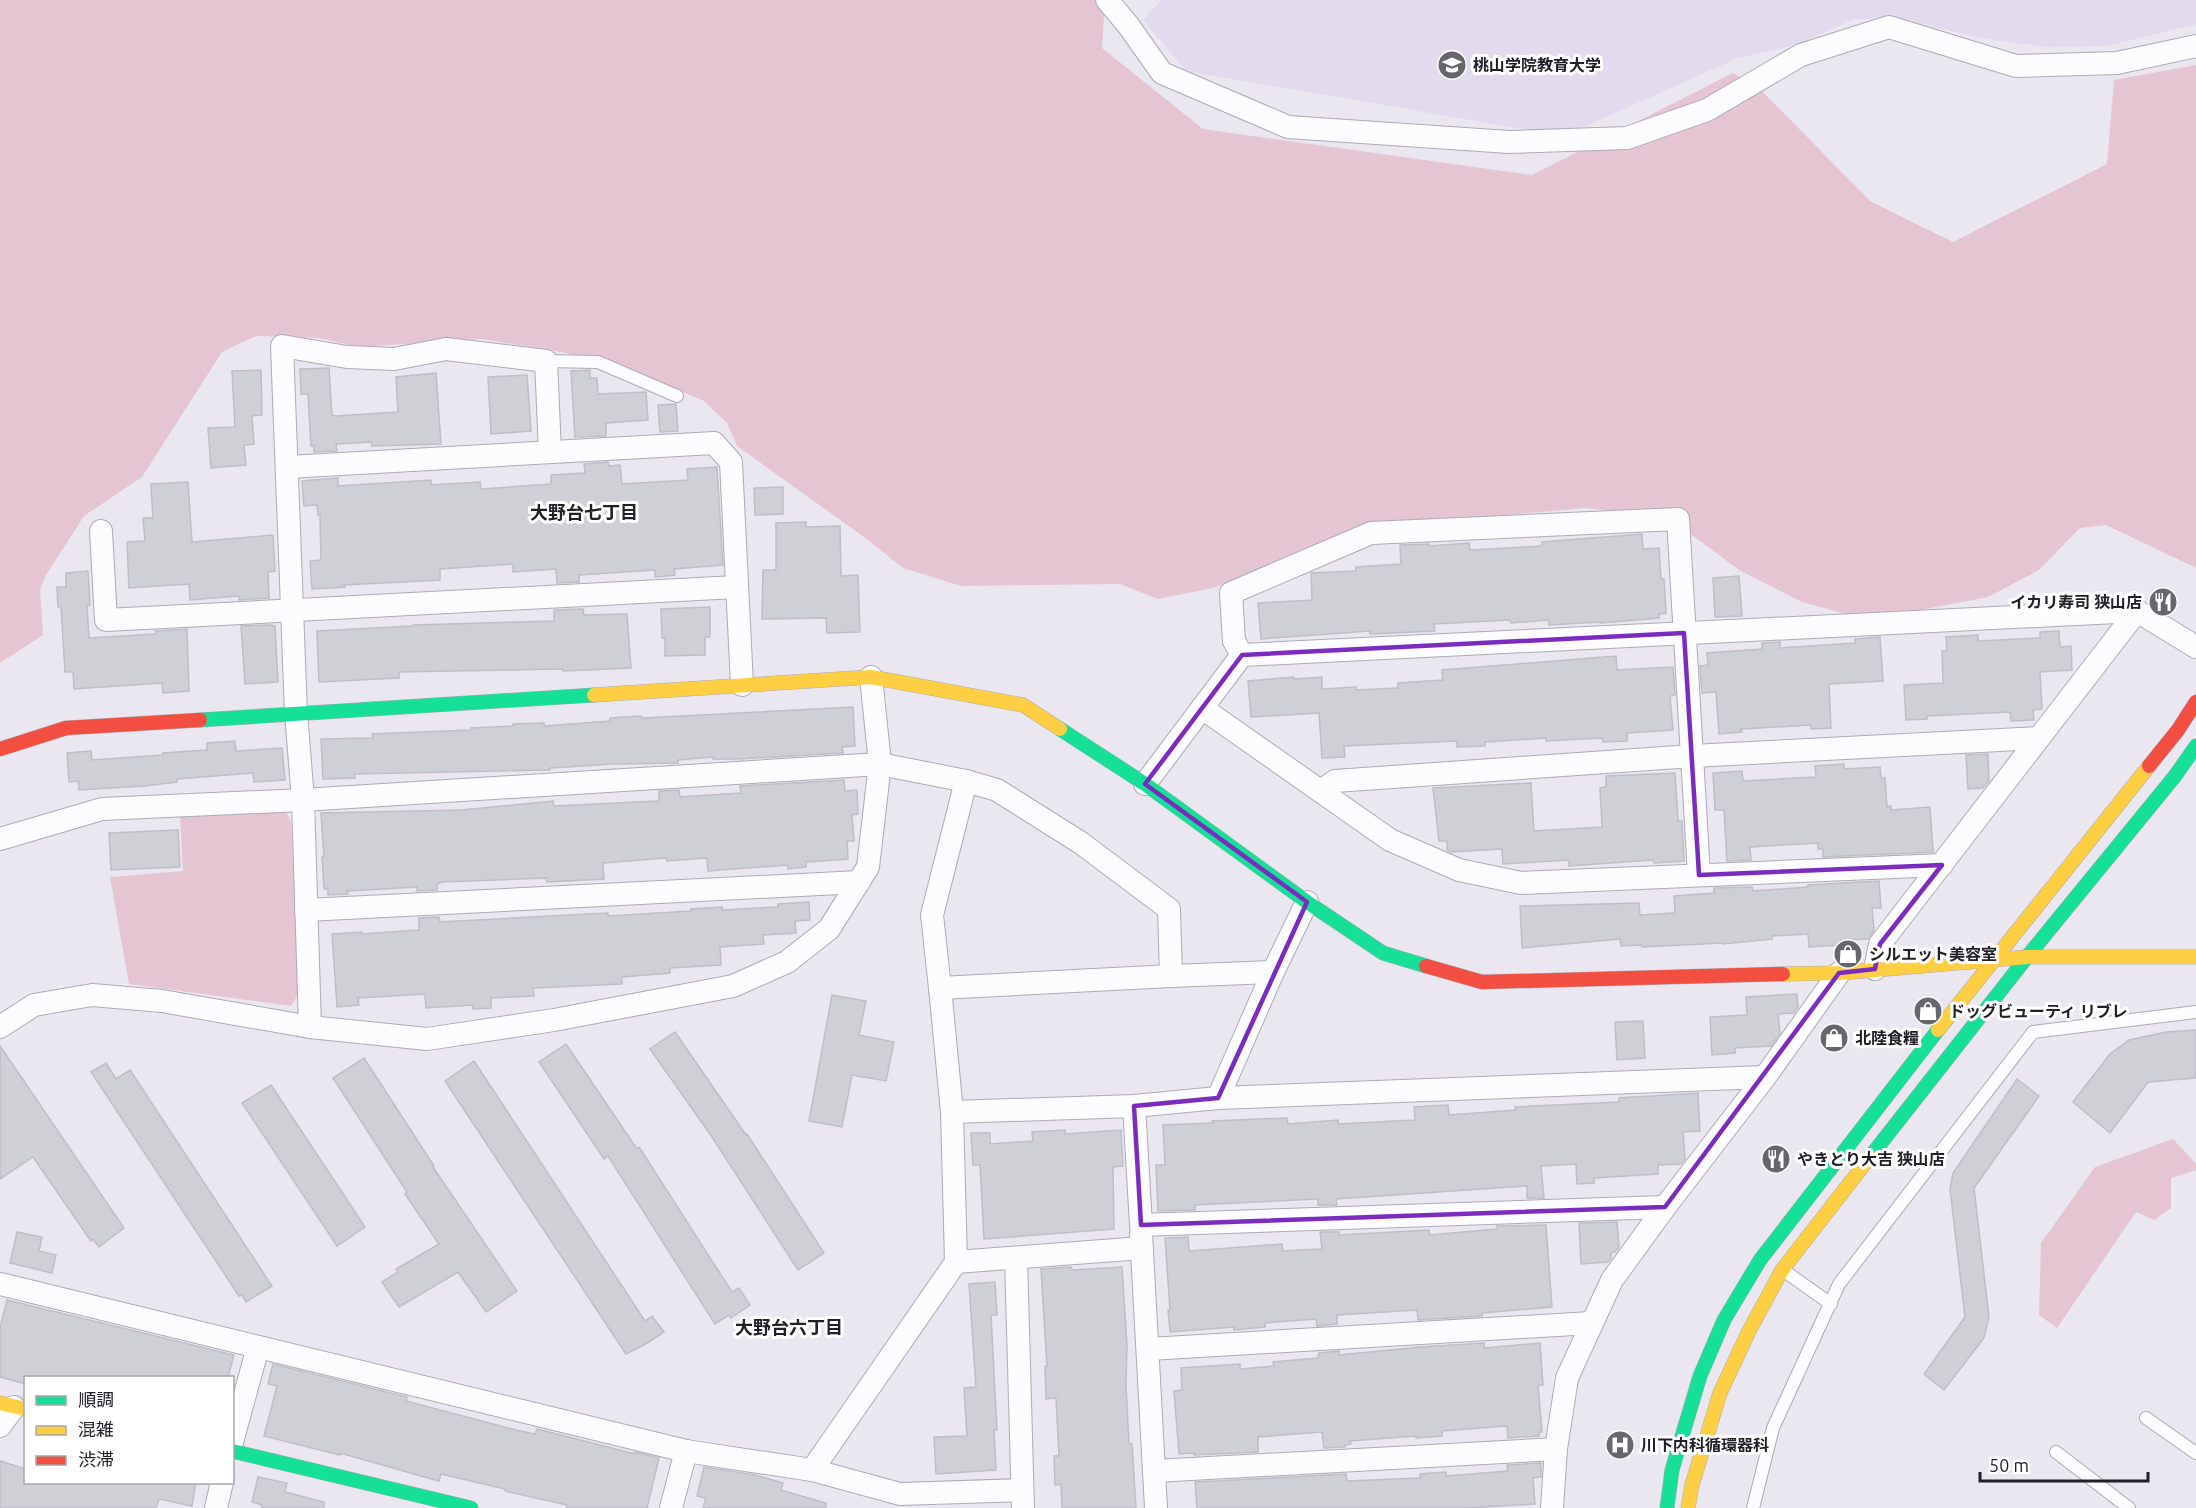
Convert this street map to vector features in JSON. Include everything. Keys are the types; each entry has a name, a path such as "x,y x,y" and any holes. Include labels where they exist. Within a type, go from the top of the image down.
{"street":[{"path":"1107,0 1162,73 1288,127 1509,142 1627,138 1707,110 1801,55 1890,27 2016,66 2117,63 2196,46"},
{"path":"309,1027 303,800 296,713 282,346 347,357 394,359 446,349 546,361 550,452"},
{"path":"288,467 714,443 731,462 742,685"},
{"path":"1242,655 1234,641 1231,593 1371,533 1678,519 1699,875"},
{"path":"101,531 106,620 736,587"},
{"path":"1875,969 1880,944 2137,611"},
{"path":"1242,655 2137,611 2196,647"},
{"path":"1145,784 1242,655"},
{"path":"0,1027 34,1005 92,995 162,1001 309,1027 427,1039 554,1020 733,986 787,962 829,929 868,867 880,764 871,677"},
{"path":"0,749 66,728 871,677 1023,705 1145,784 1307,902 1383,953 1482,982 1839,973 2027,957 2196,957"},
{"path":"1666,1508 1672,1470 1700,1376 1724,1320 1760,1260 1990,961 2178,730 2196,702"},
{"path":"1203,708 1390,840 1459,870 1521,883 1942,865"},
{"path":"1321,791 1335,781 1692,756 2039,738"},
{"path":"1688,1508 1692,1485 1720,1394 1749,1331 1782,1270 2027,957 2175,776 2196,746"},
{"path":"0,839 102,809 303,800 880,764 966,781 996,790 1062,831 1169,909 1171,976"},
{"path":"812,1470 956,1262 951,1112 932,915 966,781"},
{"path":"306,910 858,882"},
{"path":"1218,1098 1273,972 1307,902"},
{"path":"940,988 1273,972"},
{"path":"1552,1508 1556,1449 1567,1378 1612,1280 1765,1077 1839,973"},
{"path":"951,1112 1134,1106 1218,1098 1765,1077"},
{"path":"1134,1106 1156,1508"},
{"path":"1141,1225 1665,1207"},
{"path":"956,1262 1142,1248"},
{"path":"0,1284 686,1451 812,1470 900,1494 1022,1499 1016,1258"},
{"path":"1149,1349 1591,1323"},
{"path":"234,1435 258,1347"},
{"path":"0,1426 13,1406"},
{"path":"1155,1472 1556,1449"},
{"path":"234,1451 471,1508"},
{"path":"671,1508 686,1451"},
{"path":"216,1508 222,1484"}],"lane":[{"path":"546,361 598,362 677,396"},
{"path":"1753,1508 1773,1428 1839,1284 2033,1032 2196,1012"},
{"path":"1782,1270 1831,1304"},
{"path":"2146,1418 2196,1453"},
{"path":"2056,1452 2129,1508"}],"highlighted area":[{"path":"1684,633 1699,875 1942,865 1880,944 1875,969 1839,973 1665,1207 1141,1225 1134,1106 1218,1098 1307,902 1145,784 1242,655"}],"shaded area":[{"path":"0,0 1105,0 1102,48 1203,129 1532,175 1733,73 1757,86 1870,201 1953,242 2107,164 2114,80 2196,65 2196,568 2106,525 2080,528 2039,570 1988,597 1868,620 1802,602 1739,570 1669,518 1585,508 1450,520 1337,538 1213,588 1158,599 1120,584 961,586 903,568 864,537 737,446 727,423 704,401 640,374 562,352 481,339 359,347 318,338 256,336 222,352 142,477 84,516 46,575 40,589 43,635 0,663"},
{"name":"桃山学院教育大学","path":"1161,0 2196,0 2196,24 2106,46 2049,47 1993,40 1896,19 1854,19 1797,45 1738,58 1564,136 1186,71 1143,20"},
{"path":"280,810 287,813 291,822 301,985 291,1006 129,984 110,877 183,871 180,815"},
{"path":"2173,1139 2196,1164 2196,1170 2171,1178 2171,1208 2154,1220 2136,1212 2057,1328 2039,1315 2041,1243 2095,1167"}],"building":[{"path":"329,368 332,415 336,416 398,412 396,377 436,373 441,444 372,446 371,442 336,444 337,451 314,452 314,446 311,446 308,394 301,394 300,369"},
{"path":"261,370 262,415 252,416 254,444 244,445 246,465 211,468 208,428 235,427 232,371"},
{"path":"590,370 590,378 597,378 598,394 646,392 648,420 606,423 606,436 575,437 571,371"},
{"path":"527,375 531,431 491,434 488,377"},
{"path":"676,404 678,431 660,432 658,405"},
{"path":"608,462 609,466 620,465 622,484 688,480 687,469 717,467 723,565 674,569 675,575 655,577 655,570 579,575 579,582 557,583 556,569 513,572 513,564 440,569 440,580 312,589 310,561 321,560 320,515 318,515 317,505 304,506 302,481 338,478 338,486 431,480 431,485 480,482 481,489 551,484 551,475 585,473 584,464"},
{"path":"188,482 192,542 273,535 275,571 268,572 269,598 239,600 239,596 190,600 189,584 129,588 127,542 145,541 143,518 153,518 151,484"},
{"path":"783,487 783,514 755,515 754,488"},
{"path":"806,522 806,527 840,526 841,576 858,575 860,632 827,633 826,618 762,619 763,570 776,570 776,523"},
{"path":"1642,534 1643,549 1659,548 1666,613 1659,614 1659,618 1549,625 1549,620 1434,624 1435,631 1370,634 1370,631 1261,639 1258,603 1312,600 1311,573 1356,571 1356,567 1401,564 1400,545 1429,544 1429,546 1469,543 1470,550 1542,546 1542,542"},
{"path":"88,571 89,638 156,634 155,631 187,629 189,691 163,693 162,683 74,689 73,672 65,672 61,607 58,607 57,587 66,587 66,573"},
{"path":"1739,576 1742,616 1715,617 1713,578"},
{"path":"710,607 710,637 705,637 705,655 665,656 661,609"},
{"path":"583,609 584,615 627,614 631,668 563,671 563,669 399,672 399,678 319,682 317,631 413,625 554,621 554,610"},
{"path":"241,626 275,626 278,682 245,684"},
{"path":"2059,631 2060,647 2071,646 2072,670 2040,672 2042,709 2033,710 2034,720 2011,721 2010,712 1927,716 1927,719 1906,720 1904,685 1943,683 1942,651 1947,651 1946,637 1978,635 1978,641 2040,638 2040,632"},
{"path":"1880,637 1883,681 1829,684 1831,728 1811,729 1811,725 1741,729 1742,732 1719,734 1716,692 1702,693 1700,666 1708,665 1707,653 1762,649 1762,643 1780,642 1780,648 1855,643 1855,639"},
{"path":"1616,656 1617,670 1673,667 1675,695 1670,696 1673,730 1627,733 1627,741 1603,742 1602,738 1546,741 1546,738 1485,742 1485,746 1457,747 1457,741 1344,746 1345,757 1322,758 1319,713 1251,717 1248,681 1322,677 1322,689 1398,688 1398,683 1443,680 1442,670"},
{"path":"853,707 855,746 842,747 843,753 739,759 713,759 713,757 678,760 678,763 613,764 550,768 550,770 354,774 355,778 323,779 321,739 373,738 372,734 471,730 471,728 513,726 513,724 544,723 544,726 641,716 642,718"},
{"path":"235,741 236,751 282,748 285,780 254,782 253,773 177,779 177,782 144,786 79,790 78,781 69,782 67,753 91,751 92,760 163,755 163,753 207,750 207,743"},
{"path":"1988,754 1989,781 1983,788 1968,789 1966,755"},
{"path":"1844,764 1844,769 1880,767 1881,778 1885,778 1887,807 1891,806 1891,810 1930,807 1933,852 1823,857 1823,849 1818,849 1818,843 1750,847 1751,860 1727,861 1724,810 1715,810 1713,773 1742,771 1743,781 1816,777 1815,766"},
{"path":"1675,773 1678,821 1682,821 1684,861 1654,863 1653,860 1569,866 1569,860 1503,864 1502,849 1451,852 1447,850 1447,841 1439,841 1433,788 1531,783 1534,831 1602,827 1600,788 1606,787 1606,776"},
{"path":"844,780 845,791 857,790 858,814 852,815 854,841 847,841 848,859 806,862 806,867 788,869 788,865 708,871 707,858 667,861 666,858 603,863 604,879 547,882 546,878 442,882 437,884 437,890 417,891 417,887 347,891 348,894 328,895 328,888 324,889 321,813 462,810 553,801 554,806 659,801 659,791 679,790 680,797 741,793 740,786"},
{"path":"178,830 180,867 111,870 109,833"},
{"path":"1879,881 1881,908 1872,908 1874,930 1868,939 1841,940 1841,945 1809,947 1808,934 1772,936 1772,939 1723,944 1621,946 1620,939 1522,948 1520,906 1639,903 1640,915 1675,913 1674,896 1714,893 1714,888 1752,887 1753,891"},
{"path":"809,902 810,920 795,921 796,933 763,935 764,944 720,947 721,965 670,968 670,973 622,977 622,984 533,988 534,996 491,998 491,1008 473,1009 473,1005 426,1008 425,994 358,998 359,1005 337,1007 332,934 419,930 419,918 439,917 440,922 608,913 608,916 722,907 722,910 778,907 778,904"},
{"path":"1797,994 1798,1007 1794,1013 1778,1014 1780,1033 1771,1046 1735,1048 1735,1053 1712,1055 1710,1017 1747,1015 1746,997"},
{"path":"832,995 866,1001 859,1035 894,1042 886,1081 852,1075 842,1127 809,1121"},
{"path":"1643,1021 1645,1058 1617,1060 1615,1022"},
{"path":"2196,1030 2196,1078 2148,1082 2110,1133 2073,1102 2110,1054 2129,1040 2166,1032"},
{"path":"675,1032 747,1134 824,1253 798,1270 712,1137 650,1049"},
{"path":"566,1044 637,1149 639,1147 732,1292 739,1288 750,1305 731,1318 729,1315 715,1324 608,1156 604,1159 539,1062"},
{"path":"0,1046 124,1228 99,1247 93,1239 91,1241 33,1157 0,1179"},
{"path":"364,1058 433,1167 517,1291 486,1312 458,1272 399,1307 382,1282 398,1272 396,1269 439,1244 333,1078"},
{"path":"474,1061 645,1321 652,1316 664,1332 644,1345 626,1354 445,1081"},
{"path":"106,1063 116,1079 130,1070 272,1286 246,1302 242,1295 239,1296 91,1072"},
{"path":"2017,1079 2039,1096 1974,1188 1989,1317 1984,1338 1944,1390 1924,1374 1965,1317 1950,1189 1953,1173"},
{"path":"271,1085 365,1227 337,1246 242,1103"},
{"path":"1698,1093 1700,1131 1683,1132 1685,1159 1681,1164 1658,1165 1658,1174 1594,1178 1594,1183 1577,1184 1576,1164 1541,1166 1544,1198 1527,1198 1527,1186 1336,1199 1337,1205 1318,1205 1318,1199 1195,1205 1195,1210 1158,1211 1156,1165 1165,1165 1163,1125 1287,1118 1288,1124 1338,1120 1338,1124 1415,1120 1414,1107 1448,1105 1449,1115 1516,1110 1515,1107 1619,1102 1619,1098"},
{"path":"1065,1130 1065,1134 1121,1130 1123,1166 1113,1167 1114,1229 984,1239 980,1165 973,1165 971,1133 990,1133 990,1144 1033,1141 1032,1132"},
{"path":"1617,1222 1619,1247 1611,1253 1608,1262 1581,1264 1579,1223"},
{"path":"1546,1225 1552,1307 1482,1313 1482,1316 1418,1320 1417,1310 1337,1315 1337,1324 1317,1326 1316,1319 1265,1323 1265,1327 1234,1330 1234,1327 1170,1332 1165,1238 1188,1237 1189,1251 1282,1244 1283,1251 1322,1249 1320,1232 1339,1232 1339,1235 1429,1230 1430,1235 1497,1229 1497,1226"},
{"path":"17,1232 42,1237 39,1251 56,1255 52,1273 10,1263"},
{"path":"1071,1267 1072,1270 1122,1267 1127,1346 1129,1444 1132,1444 1136,1508 1062,1508 1061,1484 1055,1485 1054,1456 1059,1456 1056,1398 1046,1399 1045,1366 1047,1366 1041,1269"},
{"path":"995,1282 997,1315 991,1315 997,1430 994,1430 996,1470 936,1474 934,1437 967,1436 964,1388 976,1387 969,1284"},
{"path":"7,1300 234,1355 228,1376 24,1376 24,1383 0,1377 0,1328"},
{"path":"1484,1343 1484,1348 1540,1343 1543,1385 1538,1385 1542,1432 1539,1432 1539,1436 1508,1438 1507,1426 1442,1431 1442,1436 1350,1441 1351,1444 1345,1447 1324,1448 1322,1432 1258,1437 1258,1452 1179,1454 1174,1391 1182,1390 1181,1368 1240,1364 1240,1369 1274,1366 1273,1362 1318,1358 1319,1353 1339,1351 1339,1355"},
{"path":"273,1364 407,1397 406,1401 516,1430 535,1434 537,1429 659,1458 647,1508 566,1508 567,1505 505,1491 505,1489 441,1474 439,1481 340,1453 340,1455 264,1436 277,1386 268,1384"},
{"path":"0,1461 24,1468 24,1484 196,1484 192,1506 159,1499 156,1508 0,1508"},
{"path":"1541,1463 1541,1477 1533,1478 1535,1504 1467,1508 1197,1508 1195,1482 1346,1474 1347,1481 1420,1478 1420,1474 1446,1472 1446,1476 1508,1471 1507,1465"},
{"path":"704,1467 755,1475 783,1483 781,1490 826,1503 826,1508 703,1508 706,1498 697,1496"},
{"path":"258,1477 287,1483 285,1492 324,1502 324,1508 261,1508 262,1505 252,1502"}],"traffic: fast":[{"path":"200,720 594,695"},
{"path":"1060,729 1145,784 1307,902 1383,953 1426,966"},
{"path":"1870,1157 2027,957 2175,776 2196,746"},
{"path":"1667,1508 1672,1470 1700,1376 1724,1320 1760,1260 1938,1030"},
{"path":"234,1451 471,1508"}],"traffic: slow":[{"path":"594,695 871,677 1023,705 1060,729"},
{"path":"1938,1030 2149,766"},
{"path":"1783,974 1839,973 2027,957 2196,957"},
{"path":"1688,1508 1692,1485 1720,1393 1749,1331 1782,1270 1870,1157"},
{"path":"0,1403 24,1409"}],"traffic: jam":[{"path":"2149,766 2178,730 2196,702"},
{"path":"0,749 66,728 200,720"},
{"path":"1426,966 1482,982 1783,974"}],"place":[{"name":"桃山学院教育大学","path":"1452,65"},
{"name":"イカリ寿司 狭山店","path":"2163,602"},
{"name":"シルエット美容室","path":"1848,954"},
{"name":"ドッグビューティ リブレ","path":"1928,1011"},
{"name":"北陸食糧","path":"1834,1038"},
{"name":"やきとり大吉 狭山店","path":"1776,1159"},
{"name":"川下内科循環器科","path":"1620,1445"}],"district":[{"name":"大野台七丁目","path":"584,512"},
{"name":"大野台六丁目","path":"789,1327"}]}
